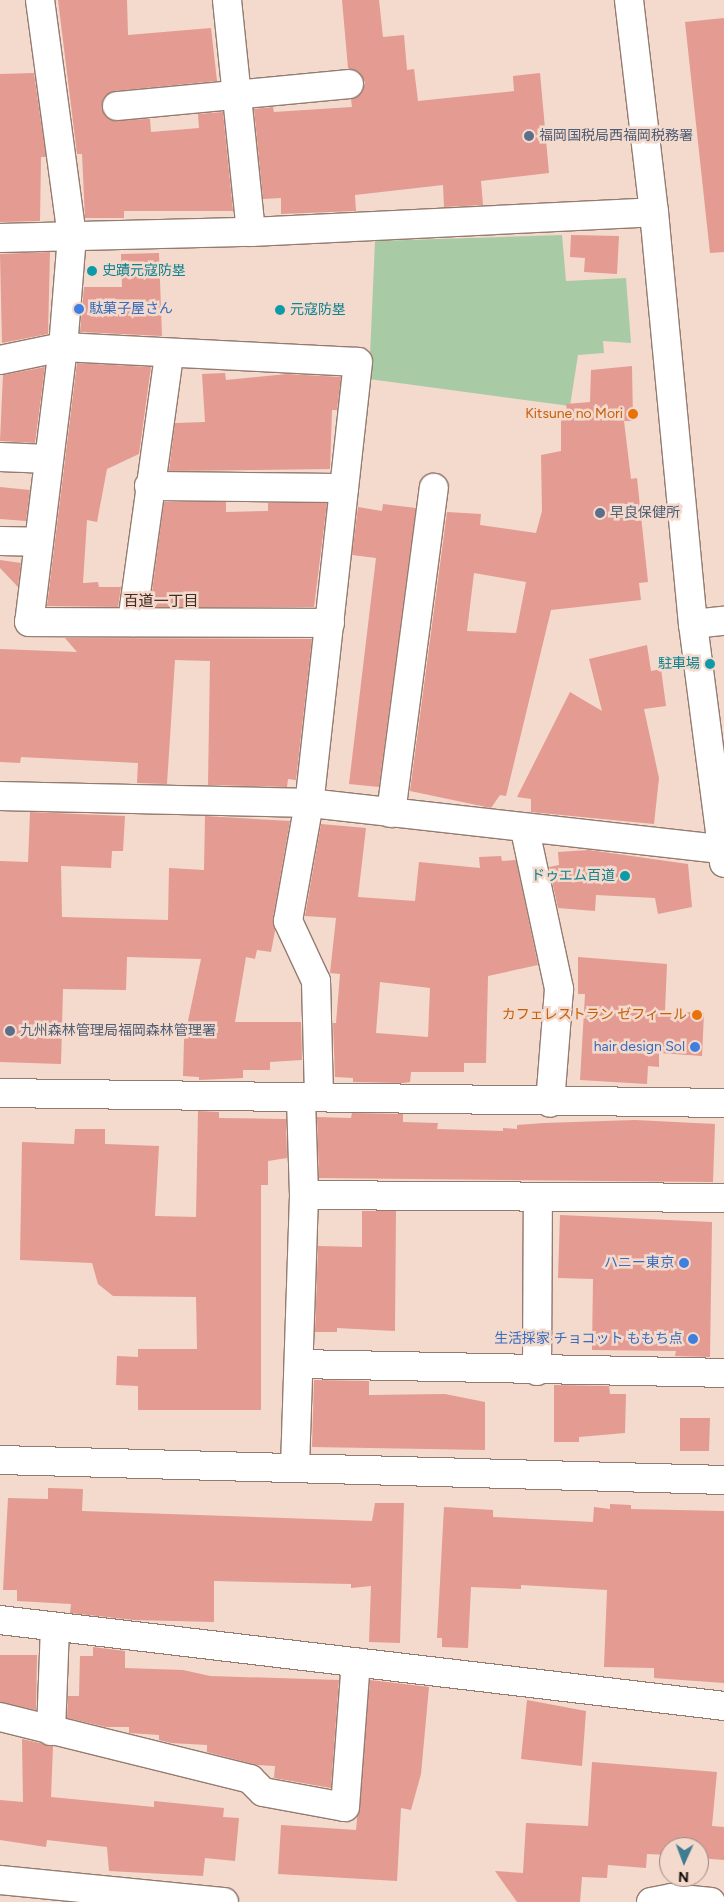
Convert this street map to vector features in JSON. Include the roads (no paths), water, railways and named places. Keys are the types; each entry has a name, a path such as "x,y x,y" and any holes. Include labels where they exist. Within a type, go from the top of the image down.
{"street":[{"path":"40,0 72,236 63,347 29,622 330,623"},
{"path":"226,0 252,232"},
{"path":"0,796 309,803 723,856 692,624 654,212 629,0"},
{"path":"116,106 349,84"},
{"path":"0,238 252,232 654,212"},
{"path":"0,360 63,347 169,354 358,362 309,803 288,921 316,981 304,1195 296,1468"},
{"path":"132,622 149,486 169,354"},
{"path":"0,457 49,459"},
{"path":"149,486 344,488"},
{"path":"391,813 434,488"},
{"path":"0,541 39,542"},
{"path":"692,624 724,621"},
{"path":"525,830 559,989 550,1103"},
{"path":"0,1093 550,1103 724,1103"},
{"path":"304,1195 724,1198"},
{"path":"537,1370 538,1198"},
{"path":"299,1364 724,1373"},
{"path":"0,1460 724,1480"},
{"path":"0,1620 724,1706"},
{"path":"51,1731 55,1628"},
{"path":"0,1717 250,1779 263,1792 345,1807 356,1662"},
{"path":"0,1880 224,1902"},
{"path":"651,1902 671,1898 710,1902"}],"place":[{"name":"福岡国税局西福岡税務署","path":"529,136"},
{"name":"史蹟元寇防塁","path":"92,271"},
{"name":"駄菓子屋さん","path":"79,309"},
{"name":"元寇防塁","path":"280,310"},
{"name":"Kitsune no Mori","path":"633,414"},
{"name":"早良保健所","path":"600,513"},
{"name":"駐車場","path":"710,664"},
{"name":"ドゥエム百道","path":"625,876"},
{"name":"カフェレストラン ゼフィール","path":"697,1015"},
{"name":"九州森林管理局福岡森林管理署","path":"10,1031"},
{"name":"hair design Sol","path":"695,1047"},
{"name":"ハニー東京","path":"684,1263"},
{"name":"生活採家 チョコット ももち点","path":"693,1339"}],"district":[{"name":"百道一丁目","path":"161,602"}]}
